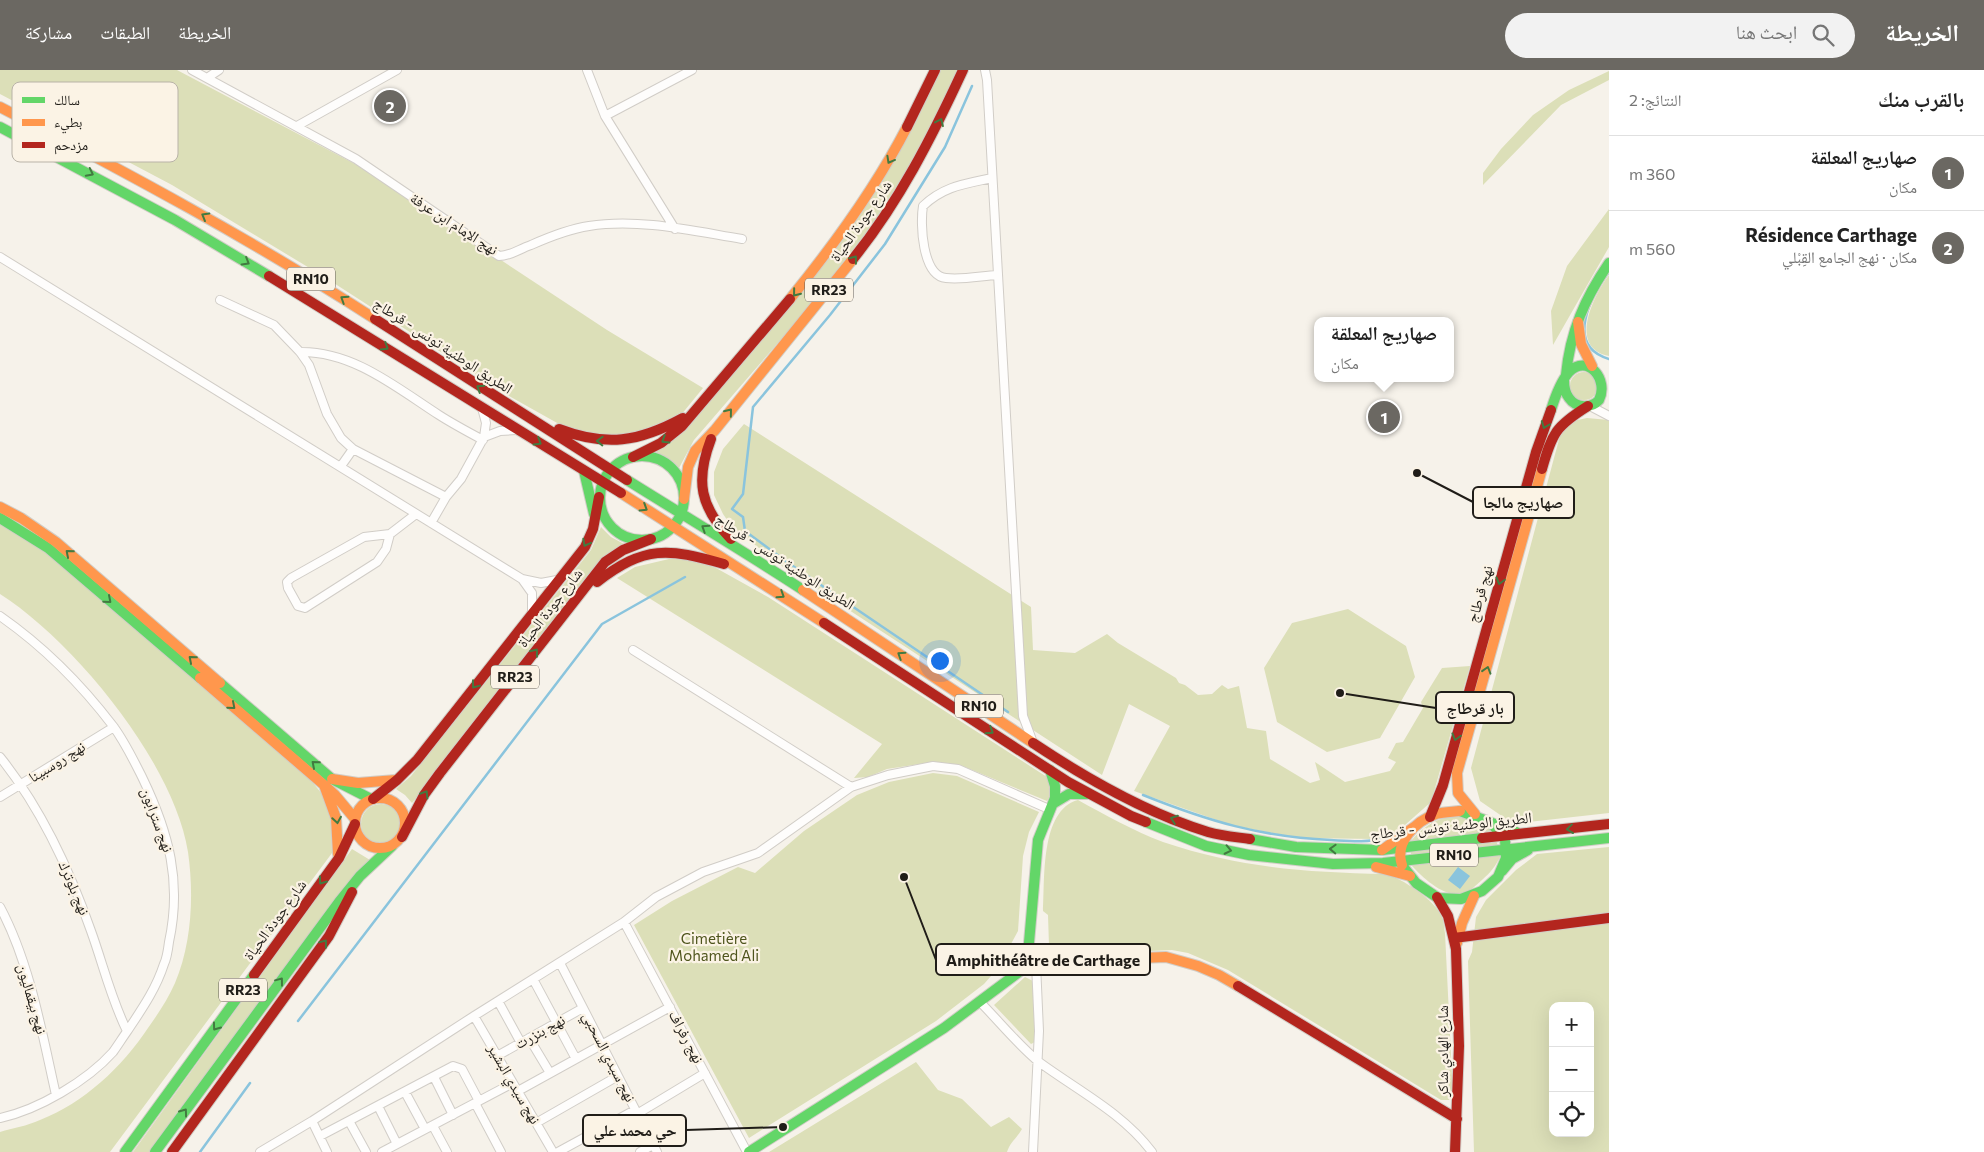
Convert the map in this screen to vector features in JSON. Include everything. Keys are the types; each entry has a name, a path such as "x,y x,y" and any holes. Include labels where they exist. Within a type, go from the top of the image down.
{"main road":[{"name":"شارع جودة الحياة","path":"611,469 621,461 654,447 678,431 794,295 853,218 885,168 908,128 936,70"},
{"name":"شارع جودة الحياة","path":"155,1152 281,979 360,876 402,837 424,795 440,773 605,562 623,550 663,534 673,526 681,513 691,459 705,439 715,430 875,232 935,131 963,70"},
{"name":"الطريق الوطنية تونس - قرطاج","path":"0,107 12,113"},
{"name":"الطريق الوطنية تونس - قرطاج","path":"0,127 12,133"},
{"name":"الطريق الوطنية تونس - قرطاج","path":"66,162 175,220 315,303 673,526 1087,794 1131,816 1206,846 1292,861 1363,864 1609,838"},
{"name":"الطريق الوطنية تونس - قرطاج","path":"107,162 185,204 323,286 507,405 708,531 744,551 1075,771 1137,804 1209,832 1296,847 1400,849 1504,835 1532,834 1609,824"},
{"path":"1578,316 1581,344 1602,374 1607,388 1600,399 1589,406 1574,404 1565,394 1565,378 1571,335 1578,316 1595,281 1609,263"},
{"path":"1565,378 1577,366 1595,366"},
{"name":"نهج قرطاج","path":"1430,817 1443,785 1543,428 1565,378"},
{"path":"507,405 576,436 600,441 634,439 655,433 695,411"},
{"name":"نهج قرطاج","path":"1474,814 1458,793 1457,773 1496,640 1549,444 1555,429 1562,422 1589,406"},
{"path":"715,430 702,463 703,496 717,524 744,551"},
{"path":"633,457 655,458 668,466 679,478 684,499"},
{"path":"602,482 611,469"},
{"path":"584,471 595,518"},
{"name":"شارع جودة الحياة","path":"125,1152 339,858 358,811 363,804 397,780 417,760 585,547 595,518 602,482"},
{"path":"599,497 601,510 606,521 615,531 626,537 638,540 651,539"},
{"path":"0,507 21,518 56,542 328,782 335,795 355,821 356,831 364,843 378,849 392,846"},
{"path":"0,518 48,548 328,782 372,799 389,799 401,808 406,822 402,837"},
{"path":"572,603 616,567 647,554 669,551 682,552 740,569"},
{"path":"1023,969 1020,963 1021,959 1028,954 1038,840 1053,807 1056,786 1050,770"},
{"path":"328,782 358,783 397,780"},
{"path":"328,782 337,820 339,858"},
{"path":"1053,807 1069,794 1087,794"},
{"path":"1382,850 1430,817 1444,812 1460,811 1474,814 1512,831 1532,834"},
{"path":"1492,823 1504,835 1507,849 1502,871"},
{"path":"1414,827 1405,838 1400,849 1401,861 1410,876 1422,889 1437,897 1449,900 1474,896 1490,886 1512,859 1535,846"},
{"path":"1363,864 1410,876"},
{"path":"172,1152 329,936 360,876"},
{"path":"1474,896 1456,938 1609,918"},
{"name":"شارع الهادي شاكر","path":"1437,897 1448,916 1456,938 1459,1046 1455,1152"},
{"path":"748,1152 928,1038 1023,969 1032,970 1036,963 1034,956 1028,954"},
{"path":"1036,963 1166,957 1198,966 1219,976 1457,1119"}],"street":[{"name":"نهج الإمام ابن عرفة","path":"192,70 356,159 498,256 510,255 545,239 589,226 644,224 742,239"},
{"path":"207,78 219,70"},
{"path":"297,126 397,70"},
{"path":"587,70 606,116 676,229"},
{"path":"606,116 692,70"},
{"path":"985,70 1022,716 1032,742"},
{"path":"992,178 947,188 933,196 923,206 923,242 928,261 936,274 945,278 997,275"},
{"path":"0,257 522,579 541,583 548,583 559,579"},
{"path":"220,300 274,325 300,352 310,365 326,414 341,438 353,449 446,497"},
{"path":"300,352 323,353 371,372 484,439"},
{"path":"1589,406 1609,416"},
{"path":"431,523 446,497 461,479 484,439 486,423 482,408"},
{"path":"484,439 505,430 520,430"},
{"path":"340,466 353,449"},
{"path":"390,534 386,549 377,562 305,608 298,606 288,588 288,582 291,578 364,537 390,534 416,514"},
{"path":"522,579 532,593 532,612"},
{"name":"نهج سترابون","path":"0,616 29,636 48,654 114,727 136,765 157,810 170,850 174,880 172,927 165,964 148,1002 112,1052 97,1067 56,1095 38,1105 0,1118"},
{"path":"633,650 851,787"},
{"name":"نهج روسبينا","path":"0,797 114,727"},
{"name":"نهج بلوترك","path":"0,757 22,784 45,824 78,896 114,1003 127,1031"},
{"path":"260,1152 312,1121 624,922 656,897 702,872 758,853 851,787 888,775 933,766 958,769 1053,807"},
{"name":"نهج بيقماليون","path":"0,907 18,950 40,1018 56,1095"},
{"name":"نهج رفراف","path":"624,922 748,1152"},
{"name":"نهج سيدي السحبي","path":"560,963 655,1148"},
{"path":"1033,1152 1039,1031 1036,963"},
{"path":"533,980 576,1059"},
{"path":"498,1001 521,1043"},
{"path":"980,1002 1037,1060 1111,1112 1130,1128 1152,1152"},
{"path":"518,1092 670,1007"},
{"name":"نهج بنزرت","path":"497,1056 583,1008"},
{"name":"نهج سيدي البشير","path":"474,1016 553,1151"},
{"path":"529,1038 550,1073"},
{"path":"320,1136 453,1066 462,1069 501,1152"},
{"path":"553,1151 636,1112 705,1073"},
{"path":"536,1123 618,1076"},
{"path":"434,1077 453,1115"},
{"path":"382,1152 513,1083"},
{"path":"405,1092 447,1152"},
{"path":"378,1106 397,1144"},
{"path":"312,1121 327,1152"},
{"path":"349,1121 366,1152"},
{"path":"640,1152 655,1148"}],"green space":[{"path":"0,70 177,70 357,165 607,330 703,388 681,415 613,441 575,433 509,396 326,278 172,185 129,162 178,162 178,82 12,82 12,100 0,94"},
{"path":"941,70 957,70 947,94 903,177 869,229 809,307 694,440 679,468 656,452 828,260"},
{"path":"1609,71 1609,80 1561,105 1483,185 1483,173 1501,149 1533,115 1569,90"},
{"path":"1609,209 1609,247 1553,345 1551,311 1567,266"},
{"path":"1609,275 1609,356 1596,351 1589,343 1587,332 1591,307"},
{"path":"1584,372 1594,376 1598,386 1594,396 1584,400 1574,396 1570,386 1574,376"},
{"path":"1587,418 1609,420 1609,813 1519,823 1509,821 1480,801 1471,768 1561,432 1573,421"},
{"path":"744,424 1031,607 1033,650 1075,653 1107,634 1118,643 1176,678 1179,683 1185,685 1198,695 1212,694 1222,685 1228,689 1239,686 1247,728 1266,731 1270,759 1310,783 1320,780 1315,762 1345,782 1390,771 1396,762 1388,758 1396,743 1403,742 1423,708 1421,702 1442,668 1470,666 1431,802 1397,832 1376,839 1298,838 1231,825 1134,791 1170,726 1129,704 1102,775 783,567 732,527 714,495 714,472 723,449"},
{"path":"0,520 47,550 305,773 322,794 331,818 332,853 110,1152 0,1152 0,1132 40,1120 56,1113 87,1094 114,1070 138,1042 166,1001 181,968 188,935 191,885 188,852 179,817 163,781 142,744 116,707 59,642 29,615 0,594"},
{"path":"601,527 611,537 624,544 412,803 396,789 411,776 591,550"},
{"path":"669,559 692,559 716,568 768,597 1047,777 1051,789 1047,801 960,765 933,762 887,769 868,777 854,778 882,744 617,578 635,567"},
{"path":"1348,609 1406,646 1415,677 1380,738 1327,752 1277,722 1264,668 1292,623"},
{"name":"Cimetière Mohamed Ali","path":"933,773 957,776 1039,812 1029,832 1023,856 1018,931 998,968 984,984 936,1021 749,1138 634,925 672,901 738,867 755,873 804,831 857,795 889,782"},
{"path":"1078,800 1141,833 1191,851 1219,858 1273,867 1327,872 1385,874 1409,885 1425,897 1438,910 1444,925 1453,1096 1449,1100 1441,1100 1228,970 1188,953 1172,950 1053,955 1049,946 1048,915 1043,911 1047,848 1057,817 1066,806"},
{"path":"381,804 392,807 398,813 401,824 398,835 392,841 381,844 370,841 364,835 361,824 364,813 370,807"},
{"path":"1451,816 1465,816 1492,828 1501,855 1488,875 1462,894 1449,893 1442,890 1428,881 1412,866 1410,842 1428,825"},
{"path":"1609,847 1609,1152 1474,1152 1468,961 1472,952 1476,917 1486,900 1516,870 1537,854"},
{"path":"352,849 370,860 151,1152 133,1152"},
{"path":"1025,977 1033,981 1036,989 1037,1041 1031,1044 994,1005"},
{"path":"916,1062 938,1090 962,1099 991,1127 1009,1117 1022,1129 1007,1152 769,1152"}],"water":[{"path":"1458,867 1470,876 1460,889 1448,880"}],"waterway":[{"path":"972,86 945,147 885,244 830,315 753,407 743,494 732,509 743,517 745,531 787,562 1008,712"},
{"path":"1609,272 1589,307 1584,332 1587,343 1595,353 1609,359"},
{"path":"298,1021 602,624 685,577"},
{"path":"1143,795 1190,813 1258,831 1305,838 1344,841 1365,841 1384,838"},
{"path":"200,1152 250,1083"}],"traffic: fast":[{"path":"0,127 12,133"},
{"path":"66,162 175,220 269,276"},
{"path":"1566,375 1571,344 1580,316 1593,289 1609,263"},
{"path":"1551,410 1563,380 1576,367 1589,367 1595,371 1601,385 1599,400 1588,406 1576,404 1569,398 1564,380"},
{"path":"642,456 658,459 672,468 681,482 684,498 681,514 672,528 658,537 642,540 626,537 612,528 603,514 600,498 603,482 612,468 626,459 642,456"},
{"path":"584,471 594,514"},
{"path":"627,480 803,590"},
{"path":"0,518 48,548 200,678"},
{"path":"220,683 332,779 371,799"},
{"path":"1028,954 1038,840 1055,798 1055,786 1050,770"},
{"path":"1054,803 1069,794 1087,794"},
{"path":"1402,865 1416,883 1438,898 1461,899 1482,891 1498,877 1506,858 1505,839 1490,822 1460,811"},
{"path":"1146,822 1206,846 1249,855 1333,864 1383,863 1609,838"},
{"path":"1492,823 1516,832"},
{"path":"1250,839 1296,847 1382,850 1482,838"},
{"path":"155,1152 339,902 360,876 392,846"},
{"path":"1502,871 1512,859 1528,850"},
{"path":"1028,954 1034,956 1036,962 1034,968 1028,970 1022,968 1020,962 1022,956 1028,954"},
{"path":"749,1152 944,1028 1023,969"},
{"path":"125,1152 254,975"}],"traffic: slow":[{"path":"0,107 12,113"},
{"path":"790,299 868,194 907,127"},
{"path":"105,162 283,262 375,319"},
{"path":"684,499 688,467 695,451 715,430 853,259"},
{"path":"1578,322 1581,344 1592,366"},
{"path":"1475,814 1458,793 1457,773 1542,469"},
{"path":"621,493 824,623"},
{"path":"0,507 21,518 56,542 220,683"},
{"path":"803,590 1033,743"},
{"path":"200,678 335,795 355,819"},
{"path":"332,779 358,783 396,780"},
{"path":"324,785 336,818 338,854"},
{"path":"375,798 385,798 398,805 405,818 405,823 405,828 398,841 385,848 375,848 366,844 359,837 355,828 355,818 359,809 366,802 375,798"},
{"path":"1402,865 1401,848 1414,827 1436,814 1460,811"},
{"path":"1382,850 1414,827"},
{"path":"1376,867 1410,876"},
{"path":"1457,943 1462,923 1474,896"},
{"path":"1037,962 1166,957 1198,966 1238,986"}],"traffic: jam":[{"path":"907,127 935,70"},
{"path":"853,259 885,215 914,168 963,70"},
{"path":"269,276 621,493"},
{"path":"633,457 661,443 682,426 790,299"},
{"path":"375,319 627,480"},
{"path":"1542,469 1549,447 1562,425 1588,406"},
{"path":"1430,817 1443,785 1536,452 1551,410"},
{"path":"559,429 592,438 622,439 652,432 683,418"},
{"path":"711,439 703,468 703,493 713,516 731,539"},
{"path":"373,799 397,780 417,760 585,547 593,529 599,497"},
{"path":"402,837 424,795 440,773 605,562 623,550 651,539"},
{"path":"597,582 629,561 658,553 687,555 724,564"},
{"path":"824,623 1068,782 1131,816 1146,822"},
{"path":"1033,743 1096,782 1162,815 1208,832 1250,839"},
{"path":"254,975 339,858 355,824"},
{"path":"1482,838 1609,824"},
{"path":"172,1152 329,936 352,892"},
{"path":"1437,897 1448,916 1456,949 1459,1046 1455,1152"},
{"path":"1454,938 1609,918"},
{"path":"1238,986 1457,1119"}],"place":[{"name":"Résidence Carthage","path":"390,106"},
{"name":"صهاريج المعلقة","path":"1384,417"},
{"name":"صهاريج مالجا","path":"1417,473"},
{"name":"بار قرطاج","path":"1340,693"},
{"name":"Amphithéâtre de Carthage","path":"904,877"},
{"name":"حي محمد علي","path":"783,1127"}]}
